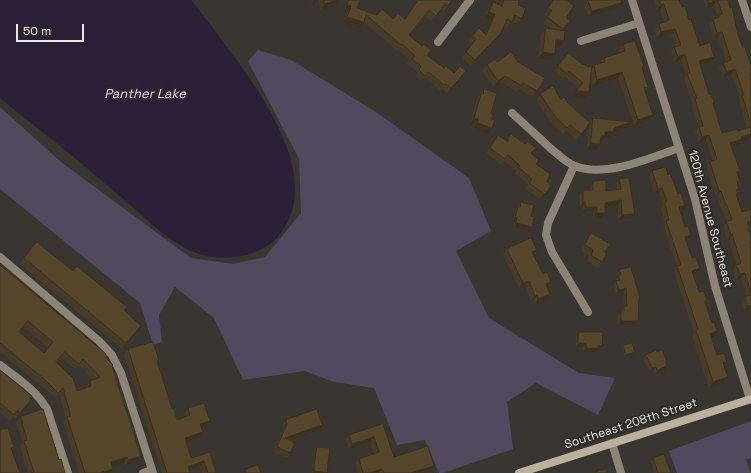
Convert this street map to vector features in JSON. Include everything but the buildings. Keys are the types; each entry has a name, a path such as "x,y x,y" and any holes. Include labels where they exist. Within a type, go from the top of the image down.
{"main road":[{"name":"Southeast 208th Street","path":"519,473 750,399"}],"street":[{"path":"438,42 470,0"},
{"name":"120th Avenue Southeast","path":"632,0 679,148 700,220 715,286 750,399"},
{"path":"742,0 748,10 751,27"},
{"path":"581,41 639,23"},
{"path":"512,113 562,158 574,166 589,169 614,168 628,165 679,148"},
{"path":"574,166 548,223 546,235 552,252 588,312"},
{"path":"0,256 104,346 112,355 122,377 152,471 143,473"},
{"path":"0,365 32,390 44,404 68,473"},
{"path":"612,443 621,473"}],"shaded area":[{"path":"258,50 291,60 376,112 469,178 491,231 456,251 489,318 579,373 615,378 598,415 536,383 507,402 513,449 443,473 439,473 425,440 397,445 374,388 334,382 305,371 243,380 214,318 175,287 159,315 162,342 153,345 140,303 0,189 0,107 61,162 191,258 233,264 265,257 301,213 299,159 248,61"},
{"path":"751,421 751,458 746,460 751,473 677,473 669,451"}],"water":[{"name":"Panther Lake","path":"0,0 191,0 218,34 256,88 271,113 284,140 292,167 295,193 290,218 275,240 268,246 251,254 221,258 203,255 184,248 159,231 77,160 0,98"}]}
